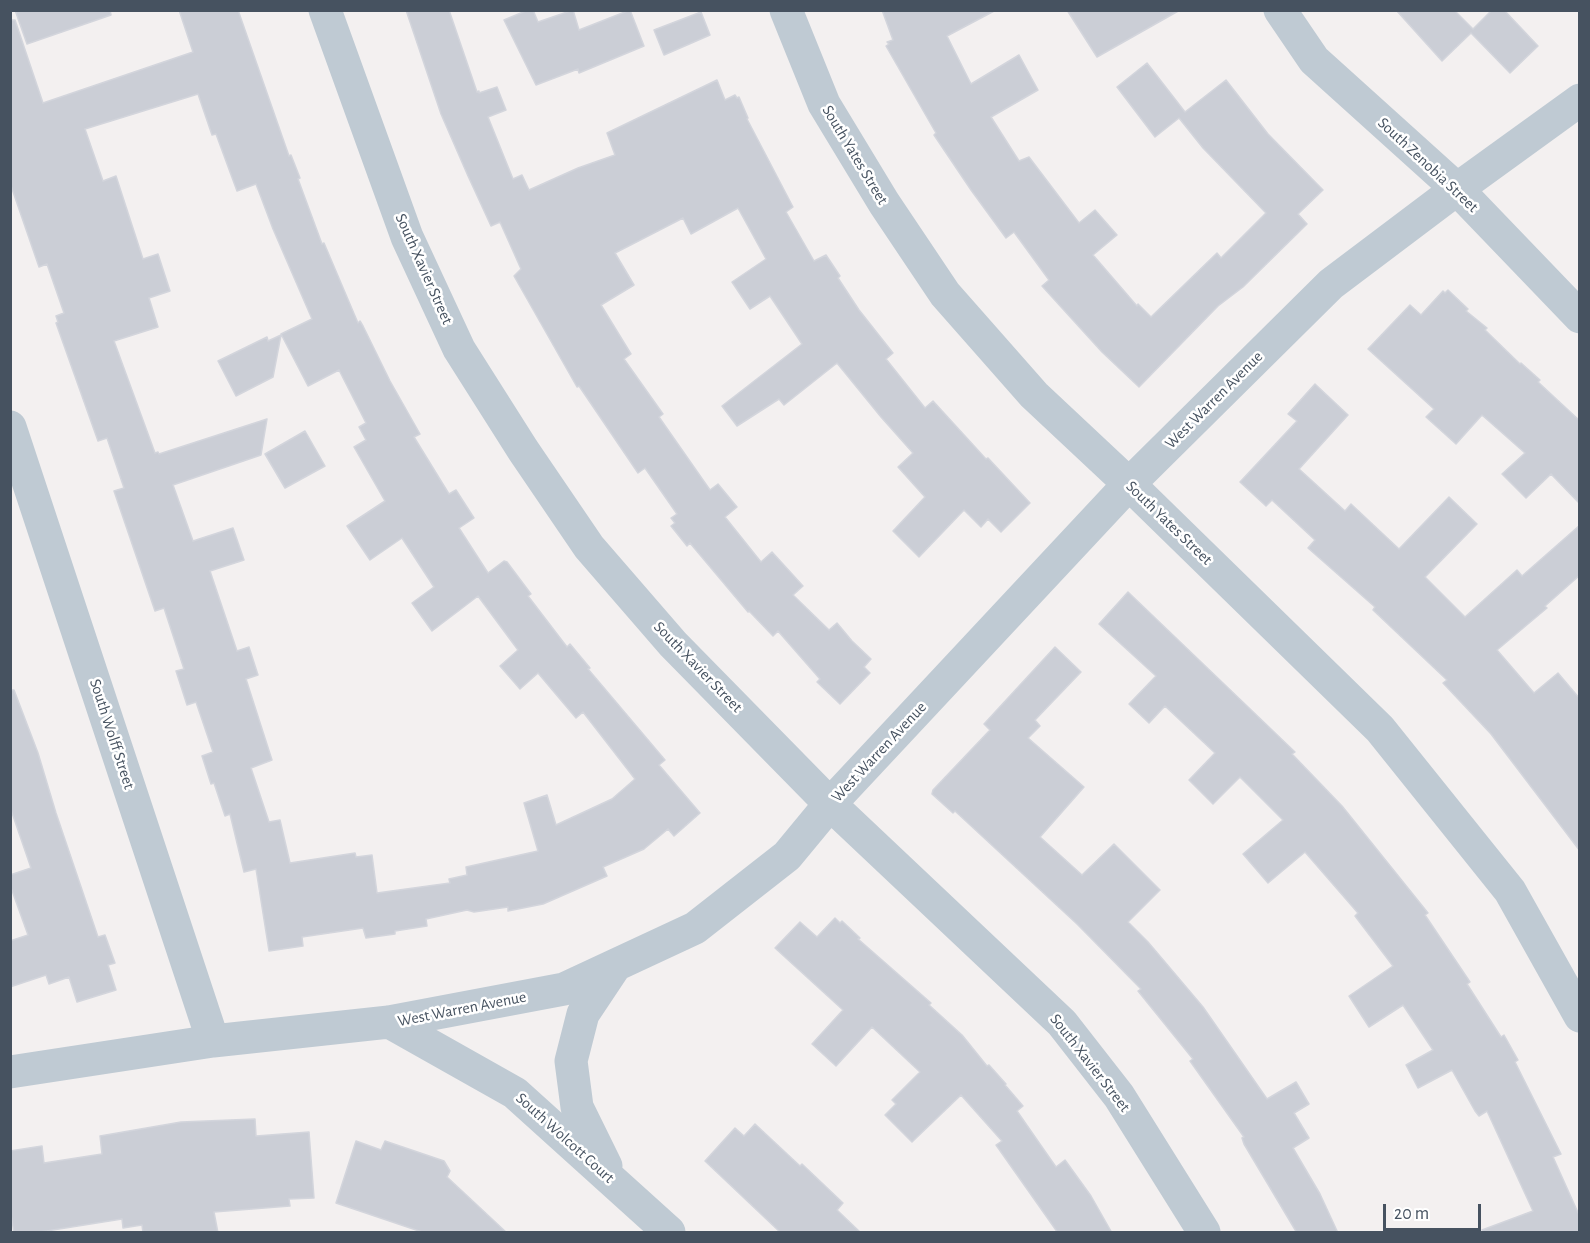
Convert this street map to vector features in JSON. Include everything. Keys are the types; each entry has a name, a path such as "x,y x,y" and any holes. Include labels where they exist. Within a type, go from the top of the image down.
{"street":[{"name":"South Xavier Street","path":"325,10 406,237 459,349 523,450 589,547 658,626 830,804 1062,1023 1119,1096 1204,1233"},
{"name":"South Yates Street","path":"786,10 824,104 884,203 945,294 1034,395 1129,484 1380,729 1510,891 1580,1016"},
{"name":"South Zenobia Street","path":"1280,10 1314,60 1457,189 1580,317"},
{"name":"West Warren Avenue","path":"10,1072 213,1041 389,1022 564,989 695,928 787,856 830,804 1129,484 1331,284 1580,100"},
{"name":"South Wolff Street","path":"10,427 213,1041"},
{"path":"614,1183 577,1107 571,1061 583,1014 616,964"},
{"name":"South Wolcott Court","path":"389,1022 515,1092 669,1233"}],"building":[{"path":"15,10 110,10 111,15 27,44"},
{"path":"179,10 238,10 322,244 324,243 358,323 360,321 363,326 420,434 414,437 449,494 456,490 474,518 459,528 488,573 504,561 507,562 531,594 528,596 567,647 570,644 590,668 588,669 665,760 659,765 700,813 674,836 668,829 644,849 603,867 607,876 543,904 508,911 508,907 474,912 467,910 426,919 427,926 366,938 363,928 302,937 303,946 269,951 256,869 244,872 230,814 225,816 214,783 211,784 202,756 213,752 196,702 187,705 176,671 184,669 164,608 155,611 114,491 124,488 107,438 98,441 56,323 58,322 56,316 64,313 47,264 39,267 10,183 10,20 15,20 43,103 193,52","holes":["198,94 212,135 216,134 237,191 256,184 312,319 281,334 308,386 339,370 366,423 359,427 366,440 354,447 385,501 347,526 370,560 402,538 434,587 412,603 432,631 478,596 518,650 500,666 520,689 538,673 576,718 583,712 635,779 612,799 556,825 547,795 524,803 538,851 466,867 467,875 449,879 450,883 377,893 372,855 356,857 355,853 290,863 280,820 269,822 251,768 272,760 246,679 258,675 249,647 237,651 210,571 244,560 233,528 193,541 173,485 261,455 267,419 159,454 155,453 114,341 158,327 149,298 170,291 158,254 143,259 116,176 103,181 85,129"]},
{"path":"406,10 449,10 477,92 497,87 506,110 488,117 513,179 522,175 529,190 578,168 615,155 607,133 717,80 725,100 735,95 739,97 747,119 793,207 786,212 814,261 826,255 859,310 893,353 886,359 925,408 933,401 1030,503 1001,532 988,519 981,527 964,510 919,557 893,531 925,497 898,467 913,453 837,363 784,405 779,399 737,426 722,406 802,344 770,296 750,309 732,282 766,259 738,208 691,234 683,218 615,253 634,285 601,305 631,354 624,359 663,414 659,417 710,490 718,484 737,507 725,517 761,562 772,552 803,586 793,595 829,630 837,623 871,659 864,667 870,673 840,704 817,682 820,679 778,631 773,636 748,612 690,543 687,546 671,526 675,523 671,518 677,514 645,468 638,473 579,386 577,387 514,276 521,269 500,222 491,226 468,176 441,114"},
{"path":"533,10 538,22 573,10 579,30 630,10 644,46 579,73 578,69 536,85 504,20"},
{"path":"882,10 996,10 947,36 971,84 1019,55 1038,90 991,117 1019,161 1029,157 1079,223 1095,210 1117,235 1093,255 1137,306 1138,304 1151,317 1217,253 1221,258 1266,213 1203,148 1179,118 1155,137 1117,87 1147,63 1185,112 1226,80 1268,134 1323,190 1298,214 1307,224 1243,287 1218,306 1139,387 1102,352 1042,286 1049,280 1014,232 1006,238 971,190 934,135 936,133 886,46 889,44 887,42 893,40"},
{"path":"1067,10 1180,10 1097,57"},
{"path":"1396,10 1454,10 1473,29 1492,10 1504,10 1538,46 1510,73 1471,33 1442,61"},
{"path":"701,12 710,35 664,55 654,30"},
{"path":"1448,290 1468,309 1466,311 1487,328 1485,330 1540,380 1538,382 1580,421 1580,504 1551,474 1526,498 1502,474 1525,453 1482,415 1456,444 1426,417 1434,409 1368,349 1410,305 1421,315 1443,291 1445,293"},
{"path":"281,335 273,377 236,396 218,361 267,337 268,341"},
{"path":"1315,384 1348,415 1299,469 1345,511 1351,504 1399,549 1449,497 1477,524 1425,577 1465,617 1517,570 1522,576 1580,525 1580,575 1545,606 1547,608 1497,650 1534,693 1558,673 1580,699 1580,851 1491,734 1443,683 1447,680 1373,610 1375,607 1308,548 1315,540 1272,500 1266,506 1240,482 1297,421 1288,414"},
{"path":"305,431 325,466 285,488 265,454"},
{"path":"1128,592 1295,752 1292,754 1342,806 1428,913 1425,915 1470,982 1467,984 1501,1037 1504,1035 1518,1060 1515,1062 1561,1154 1553,1157 1580,1217 1580,1233 1483,1233 1482,1230 1533,1211 1487,1111 1479,1116 1452,1070 1418,1088 1406,1065 1433,1050 1403,1005 1369,1027 1349,996 1393,966 1355,916 1358,913 1305,852 1268,883 1243,854 1283,820 1240,777 1213,804 1189,780 1215,753 1165,706 1149,723 1129,704 1156,676 1099,624"},
{"path":"1055,647 1081,672 1035,720 1040,726 1028,738 1084,787 1040,837 1082,875 1114,844 1160,890 1128,922 1203,1007 1267,1099 1296,1082 1309,1104 1294,1113 1309,1138 1293,1148 1320,1194 1338,1233 1297,1233 1244,1144 1242,1138 1244,1137 1190,1061 1193,1059 1138,991 1141,989 1077,924 955,811 953,813 932,794 933,790 990,730 984,724"},
{"path":"10,690 14,690 38,753 98,937 105,935 115,963 108,965 116,990 77,1002 69,977 49,984 46,975 10,987 10,941 28,935 10,885 10,875 31,868 10,807"},
{"path":"835,918 840,923 842,921 860,938 858,939 931,1003 929,1005 962,1035 987,1066 989,1065 1006,1084 1023,1106 1017,1111 1056,1167 1065,1160 1091,1196 1112,1233 1058,1233 996,1145 1002,1141 961,1095 912,1142 885,1115 896,1104 892,1100 920,1072 872,1027 836,1066 812,1044 843,1010 775,948 800,922 817,937"},
{"path":"255,1119 256,1136 309,1132 314,1198 289,1199 290,1206 214,1212 218,1233 143,1233 142,1225 123,1228 122,1219 34,1233 14,1233 10,1208 10,1151 42,1146 44,1163 102,1154 100,1136 181,1122"},
{"path":"755,1124 843,1203 837,1210 861,1233 781,1233 705,1161 735,1128 744,1136"},
{"path":"356,1141 381,1150 385,1141 444,1161 450,1171 447,1177 507,1233 425,1233 336,1203"}]}
